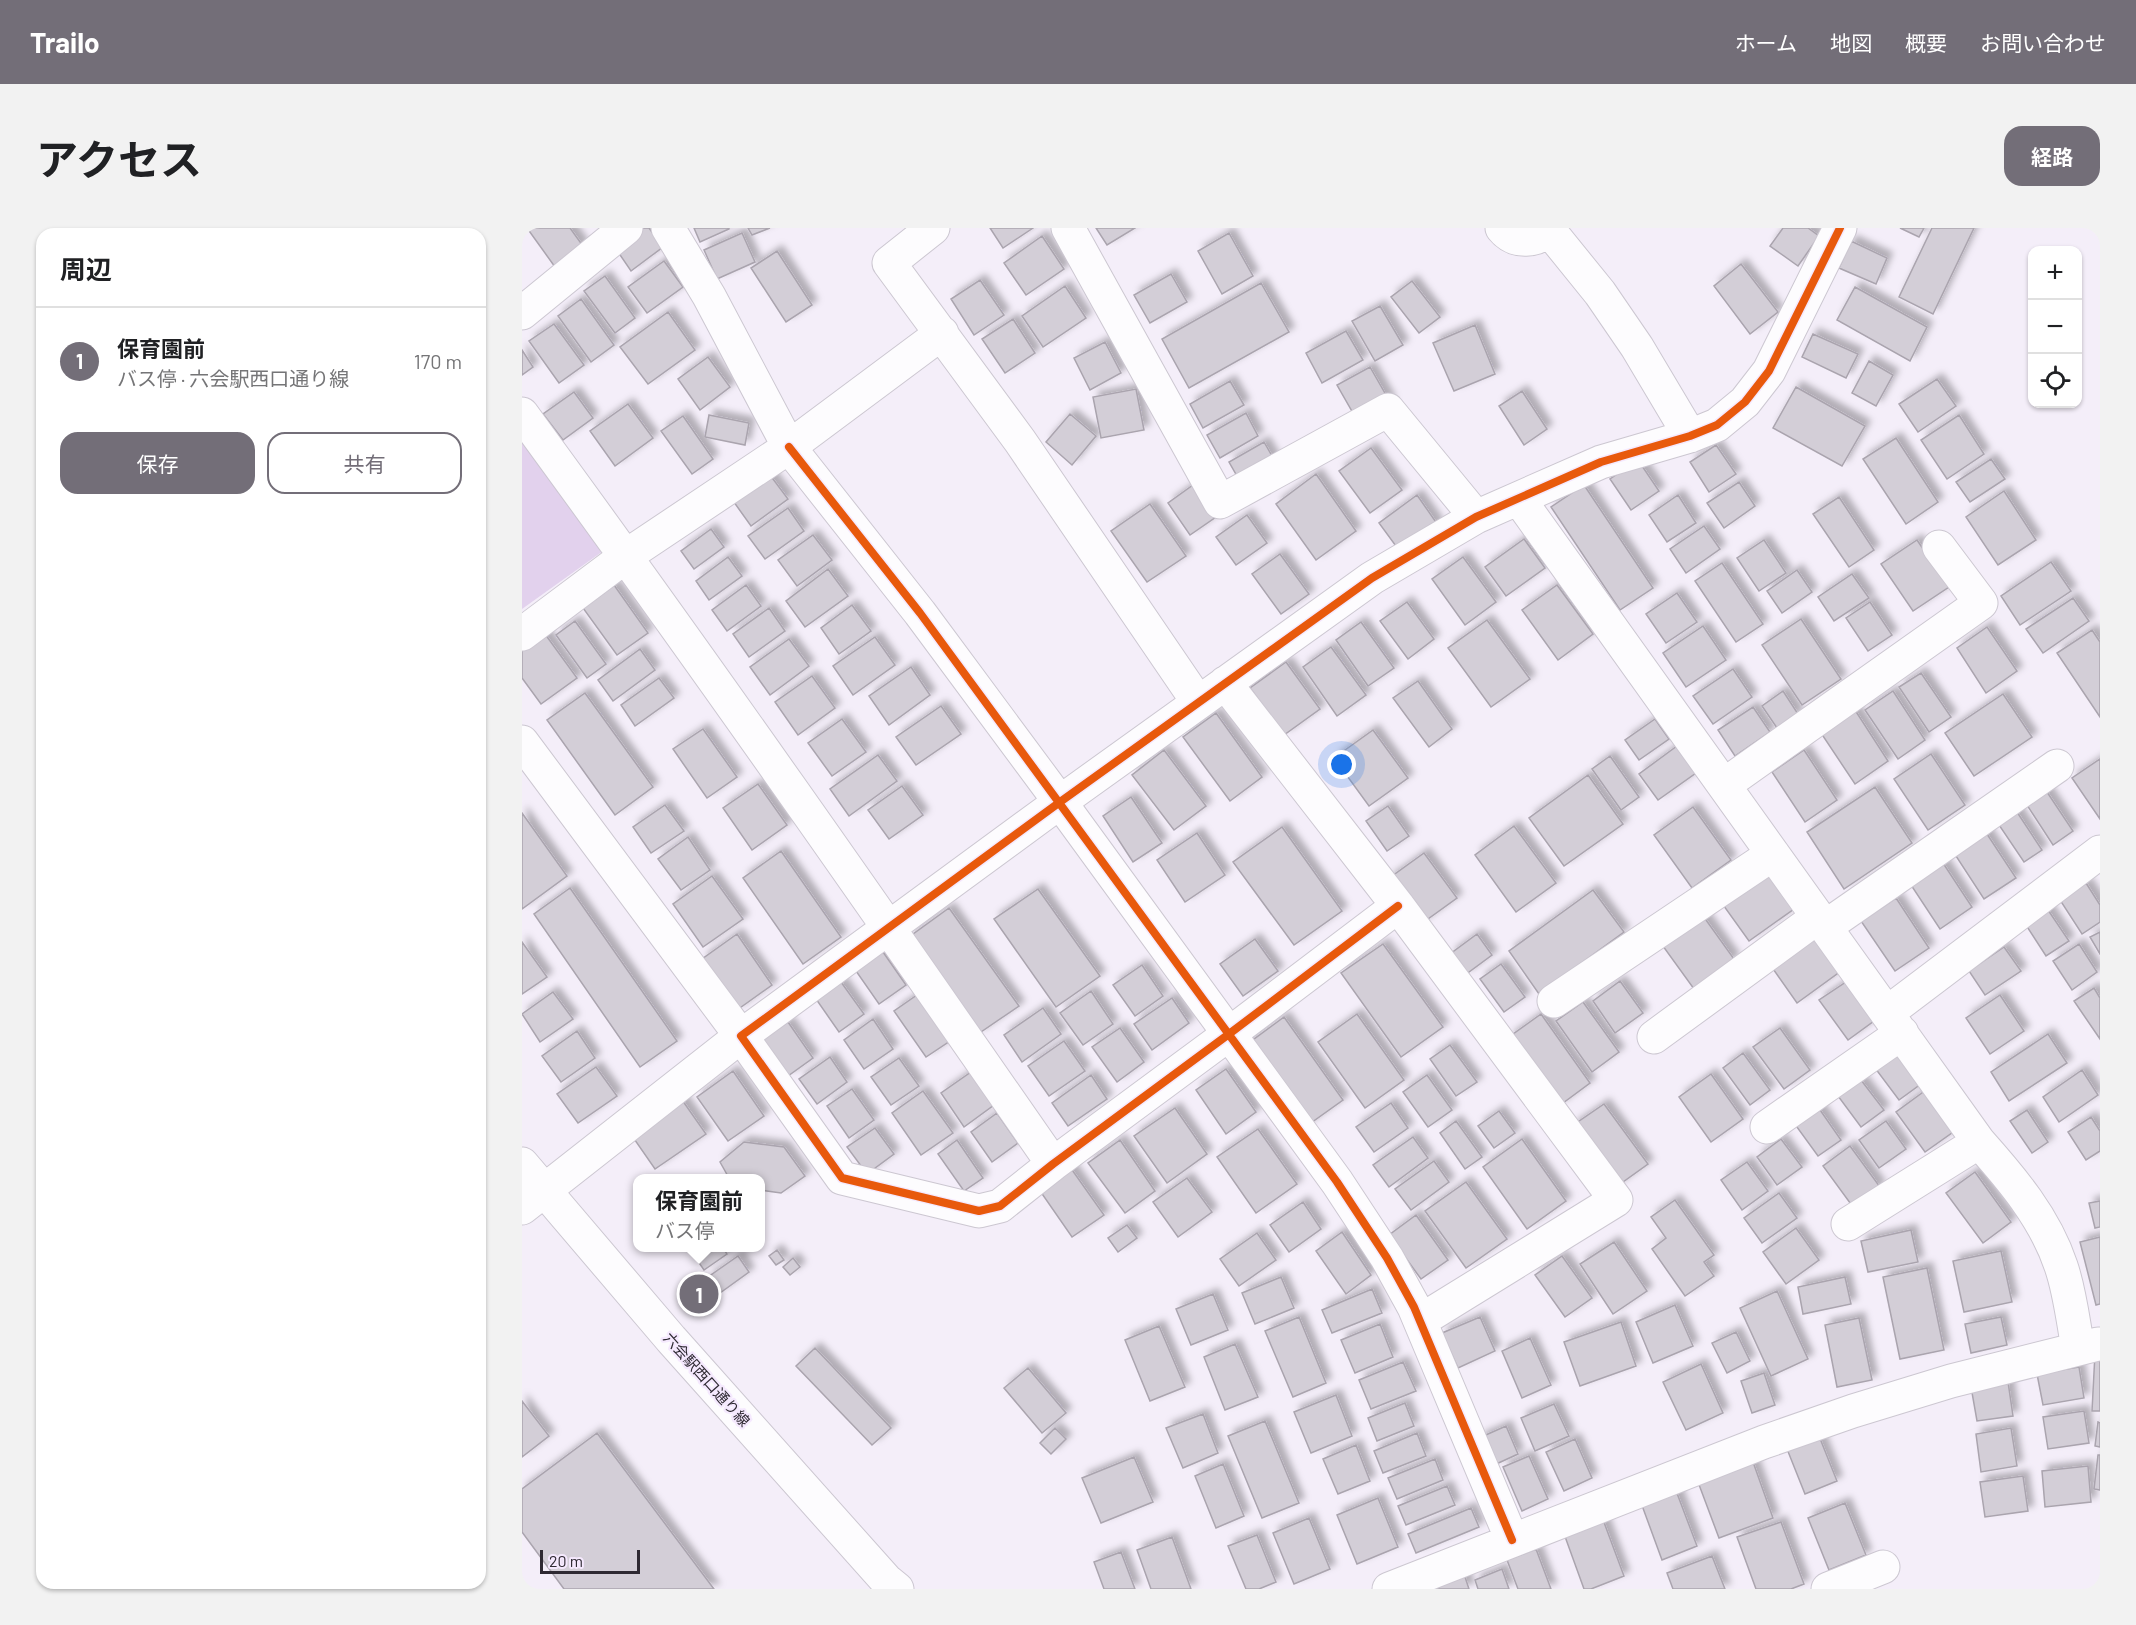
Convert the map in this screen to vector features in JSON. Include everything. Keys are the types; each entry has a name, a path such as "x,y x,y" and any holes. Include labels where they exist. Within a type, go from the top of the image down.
{"street":[{"path":"522,313 626,228"},
{"path":"668,228 709,296 789,447 920,614 1060,802 1337,1182 1387,1258 1420,1321 1512,1540"},
{"path":"933,228 889,263 1020,441 1198,702"},
{"path":"1068,228 1220,502 1388,410 1476,517"},
{"path":"1502,228 1513,237 1523,240 1532,240 1550,229 1600,293 1637,347 1690,436"},
{"path":"533,1199 741,1036 1198,702 1372,579 1476,517 1601,462 1690,436 1717,425 1745,402 1769,371 1840,228"},
{"path":"522,634 626,556 789,447 942,333"},
{"path":"522,414 626,556 889,927 1053,1164"},
{"path":"1389,1589 1764,1442 1853,1411 1951,1381 2089,1346 2061,1265 2043,1226 2016,1185 1979,1142 1519,499"},
{"path":"1724,785 1981,603 1939,547"},
{"path":"1225,683 1398,906 1616,1200 1420,1321"},
{"path":"522,742 741,1036 842,1178 979,1211 1000,1206 1398,906"},
{"path":"1654,1037 2057,766"},
{"path":"1767,1127 2100,852"},
{"path":"1554,1001 1773,854"},
{"path":"1848,1224 1979,1142"},
{"name":"六会駅西口通り線","path":"522,1164 533,1199 671,1340 886,1580 897,1589"},
{"path":"1828,1589 1883,1568"}],"shaded area":[{"path":"522,431 610,546 522,609"}],"building":[{"path":"527,228 570,228 583,246 555,267"},
{"path":"639,228 649,228 663,247 631,271 614,246"},
{"path":"694,228 729,228 729,229 700,242"},
{"path":"748,228 770,228 752,235"},
{"path":"990,228 1033,228 1003,248"},
{"path":"1096,228 1135,228 1107,245"},
{"path":"1783,228 1808,228 1819,236 1798,266 1770,246"},
{"path":"1900,228 1924,228 1919,237"},
{"path":"1932,228 1974,228 1933,314 1899,297"},
{"path":"742,233 755,262 717,279 704,250"},
{"path":"1229,233 1253,276 1222,294 1198,251"},
{"path":"1042,236 1064,269 1026,295 1004,263"},
{"path":"1851,241 1887,258 1876,284 1839,268"},
{"path":"777,251 812,305 786,322 751,268"},
{"path":"664,261 683,287 647,313 628,287"},
{"path":"1741,264 1778,312 1750,334 1714,286"},
{"path":"1171,274 1187,302 1150,323 1134,295"},
{"path":"605,276 635,318 615,333 584,291"},
{"path":"980,280 1004,315 974,335 951,299"},
{"path":"1412,281 1440,317 1419,333 1391,297"},
{"path":"1261,283 1289,332 1189,388 1162,339"},
{"path":"1065,286 1086,318 1043,347 1022,316"},
{"path":"1855,287 1927,327 1910,361 1837,320"},
{"path":"581,299 614,345 591,362 558,316"},
{"path":"1380,306 1403,345 1375,361 1352,321"},
{"path":"668,312 695,350 648,384 620,347"},
{"path":"1013,319 1035,353 1005,373 982,339"},
{"path":"554,324 584,365 559,383 529,341"},
{"path":"1475,325 1495,374 1454,391 1433,343"},
{"path":"1346,331 1363,360 1322,383 1306,353"},
{"path":"1813,334 1858,354 1846,378 1802,357"},
{"path":"1105,342 1121,373 1090,390 1074,358"},
{"path":"522,350 533,367 522,375"},
{"path":"708,357 730,387 700,410 678,379"},
{"path":"1869,361 1893,375 1876,406 1852,393"},
{"path":"1370,367 1390,402 1357,420 1337,385"},
{"path":"1937,379 1956,406 1918,432 1899,404"},
{"path":"1230,381 1244,405 1203,428 1190,404"},
{"path":"1796,387 1865,426 1842,466 1773,428"},
{"path":"1136,389 1144,430 1101,438 1093,397"},
{"path":"1522,391 1547,429 1524,445 1499,406"},
{"path":"574,392 593,418 563,440 543,414"},
{"path":"628,404 653,438 615,466 590,431"},
{"path":"1246,413 1258,436 1220,458 1207,435"},
{"path":"1070,414 1096,436 1072,465 1046,442"},
{"path":"709,415 749,423 745,445 705,437"},
{"path":"1959,415 1984,454 1947,479 1921,440"},
{"path":"683,416 713,459 692,474 661,431"},
{"path":"1896,438 1938,502 1906,524 1863,459"},
{"path":"1264,442 1276,463 1241,483 1229,462"},
{"path":"1716,445 1736,474 1709,492 1690,462"},
{"path":"1371,448 1402,490 1370,513 1339,471"},
{"path":"1991,459 2005,479 1970,502 1956,482"},
{"path":"1638,460 1659,491 1631,510 1610,479"},
{"path":"767,471 788,499 751,526 731,498"},
{"path":"1316,474 1356,531 1316,560 1276,504"},
{"path":"1739,482 1755,506 1724,528 1707,503"},
{"path":"1193,485 1216,517 1190,535 1168,503"},
{"path":"1584,485 1653,588 1620,610 1551,507"},
{"path":"2004,491 2036,540 1998,565 1966,517"},
{"path":"1417,495 1438,525 1401,553 1379,523"},
{"path":"1678,495 1696,523 1667,542 1649,515"},
{"path":"1839,497 1874,550 1849,567 1813,514"},
{"path":"1150,504 1186,556 1147,582 1111,531"},
{"path":"788,508 804,531 765,559 748,536"},
{"path":"1247,515 1267,543 1236,565 1216,537"},
{"path":"1704,526 1720,549 1686,573 1670,549"},
{"path":"711,529 724,547 694,569 681,551"},
{"path":"813,535 832,560 797,586 778,560"},
{"path":"1524,539 1545,568 1506,596 1485,567"},
{"path":"1764,540 1786,573 1759,591 1737,558"},
{"path":"1917,540 1949,587 1913,611 1881,564"},
{"path":"1280,554 1309,594 1281,614 1252,574"},
{"path":"728,557 742,576 709,600 696,581"},
{"path":"1463,557 1496,602 1465,625 1432,579"},
{"path":"2051,562 2071,591 2020,625 2001,596"},
{"path":"1722,563 1763,624 1736,642 1695,581"},
{"path":"828,569 848,596 805,627 786,601"},
{"path":"1797,570 1812,592 1782,613 1767,591"},
{"path":"1852,574 1869,598 1834,621 1818,597"},
{"path":"614,585 648,633 617,655 583,608"},
{"path":"746,585 761,606 727,631 712,610"},
{"path":"1557,585 1593,634 1558,660 1522,610"},
{"path":"1677,593 1697,622 1666,643 1646,614"},
{"path":"2073,598 2089,621 2043,653 2026,629"},
{"path":"1407,602 1434,639 1408,659 1380,621"},
{"path":"1870,602 1892,635 1868,651 1846,618"},
{"path":"852,605 871,631 839,654 821,628"},
{"path":"769,608 785,631 749,657 733,634"},
{"path":"1801,619 1841,679 1802,705 1762,645"},
{"path":"1487,620 1530,679 1491,707 1448,648"},
{"path":"575,621 606,664 587,678 556,635"},
{"path":"1361,622 1394,668 1368,686 1336,640"},
{"path":"1703,626 1726,660 1686,687 1663,653"},
{"path":"1987,627 2017,671 1986,693 1957,648"},
{"path":"2092,630 2100,642 2100,717 2057,653"},
{"path":"545,634 577,678 541,704 522,678 522,651"},
{"path":"875,637 895,665 853,695 833,666"},
{"path":"789,639 809,666 770,695 750,667"},
{"path":"1331,647 1366,695 1337,716 1303,667"},
{"path":"640,649 655,670 613,701 598,680"},
{"path":"1286,662 1320,709 1284,735 1250,688"},
{"path":"911,667 930,695 889,725 869,696"},
{"path":"1733,669 1752,697 1713,724 1693,696"},
{"path":"1921,673 1951,717 1929,732 1899,687"},
{"path":"812,676 835,708 798,735 775,702"},
{"path":"659,678 674,698 635,726 621,705"},
{"path":"1418,681 1452,729 1429,747 1393,698"},
{"path":"1783,691 1798,714 1777,728 1762,706"},
{"path":"1893,691 1925,740 1898,759 1865,710"},
{"path":"585,693 653,787 615,815 547,720"},
{"path":"2003,694 2032,737 1974,776 1945,733"},
{"path":"941,706 961,734 916,765 896,737"},
{"path":"1753,707 1770,732 1735,756 1718,730"},
{"path":"1855,710 1888,761 1855,784 1821,733"},
{"path":"1216,713 1262,777 1230,801 1183,737"},
{"path":"842,719 866,752 832,776 808,743"},
{"path":"1655,719 1669,739 1639,760 1625,740"},
{"path":"703,729 737,777 707,798 673,749"},
{"path":"1373,730 1408,778 1369,806 1334,758"},
{"path":"1677,746 1696,773 1658,800 1639,774"},
{"path":"1164,750 1206,806 1174,830 1132,775"},
{"path":"1804,750 1837,800 1805,822 1772,772"},
{"path":"1931,754 1965,805 1928,830 1894,779"},
{"path":"878,755 897,781 849,816 830,789"},
{"path":"1610,756 1639,797 1621,810 1592,769"},
{"path":"2100,759 2100,819 2072,778"},
{"path":"1588,775 1623,824 1564,866 1529,818"},
{"path":"758,784 787,825 752,850 723,808"},
{"path":"902,786 923,815 889,839 868,810"},
{"path":"1875,787 1912,843 1844,889 1807,832"},
{"path":"2045,789 2073,831 2053,845 2025,802"},
{"path":"1131,797 1162,843 1133,862 1103,816"},
{"path":"665,805 684,831 651,853 633,827"},
{"path":"1388,806 1409,836 1387,851 1366,821"},
{"path":"1693,807 1731,860 1692,888 1654,835"},
{"path":"2015,809 2042,850 2024,862 1997,822"},
{"path":"522,813 567,876 522,909"},
{"path":"1514,826 1556,883 1516,912 1475,855"},
{"path":"1282,827 1342,911 1294,945 1233,862"},
{"path":"1985,831 2016,878 1984,899 1954,853"},
{"path":"1197,833 1225,875 1185,902 1157,860"},
{"path":"688,837 710,870 681,890 658,859"},
{"path":"781,851 841,937 803,964 743,878"},
{"path":"1424,853 1457,898 1421,924 1388,879"},
{"path":"1943,863 1972,907 1940,929 1911,885"},
{"path":"1765,869 1794,909 1749,941 1721,902"},
{"path":"712,876 743,919 703,947 673,904"},
{"path":"2086,883 2100,905 2100,922 2082,934 2060,900"},
{"path":"570,888 677,1041 640,1067 534,914"},
{"path":"1038,889 1100,976 1056,1007 994,919"},
{"path":"1593,890 1624,932 1539,994 1509,951"},
{"path":"1896,898 1929,948 1895,971 1861,921"},
{"path":"2046,907 2069,941 2046,956 2024,922"},
{"path":"949,908 1019,1006 978,1034 909,937"},
{"path":"1701,913 1734,959 1694,989 1660,942"},
{"path":"2100,932 2100,954 2090,937"},
{"path":"737,934 772,985 737,1010 702,959"},
{"path":"1477,934 1492,955 1465,975 1450,954"},
{"path":"1815,935 1841,971 1797,1003 1771,966"},
{"path":"1255,939 1278,971 1243,996 1220,964"},
{"path":"522,942 547,977 522,994"},
{"path":"1383,944 1443,1027 1401,1057 1341,973"},
{"path":"2079,944 2097,972 2072,990 2053,961"},
{"path":"2004,947 2021,971 1985,995 1969,971"},
{"path":"883,952 906,985 879,1004 856,971"},
{"path":"1501,964 1525,997 1504,1012 1480,979"},
{"path":"1142,965 1163,996 1135,1016 1113,985"},
{"path":"1620,981 1643,1013 1615,1033 1593,1001"},
{"path":"841,982 864,1014 839,1032 816,999"},
{"path":"1846,982 1874,1021 1848,1040 1819,1000"},
{"path":"2094,988 2100,998 2100,1039 2074,1001"},
{"path":"1091,991 1113,1024 1083,1045 1060,1013"},
{"path":"553,992 573,1019 540,1042 522,1014"},
{"path":"917,995 950,1041 926,1057 894,1011"},
{"path":"2000,995 2024,1031 1990,1054 1966,1018"},
{"path":"1172,998 1189,1023 1152,1050 1134,1024"},
{"path":"1583,1002 1619,1052 1592,1072 1556,1021"},
{"path":"1043,1008 1061,1034 1022,1062 1004,1035"},
{"path":"1357,1014 1404,1080 1365,1108 1318,1042"},
{"path":"1541,1014 1590,1083 1559,1106 1509,1037"},
{"path":"1284,1017 1343,1100 1301,1130 1242,1048"},
{"path":"873,1019 893,1049 864,1069 844,1040"},
{"path":"788,1022 813,1058 788,1076 762,1040"},
{"path":"1120,1028 1144,1062 1117,1082 1092,1047"},
{"path":"1780,1028 1810,1070 1784,1089 1753,1047"},
{"path":"577,1031 595,1058 561,1082 542,1056"},
{"path":"2048,1034 2067,1063 2009,1101 1991,1072"},
{"path":"1064,1041 1085,1071 1049,1096 1028,1066"},
{"path":"1450,1045 1477,1082 1456,1096 1430,1059"},
{"path":"1902,1049 1925,1081 1899,1100 1875,1068"},
{"path":"1743,1053 1770,1090 1750,1105 1723,1068"},
{"path":"830,1057 847,1082 817,1104 799,1079"},
{"path":"899,1058 919,1086 891,1105 871,1077"},
{"path":"596,1067 617,1096 578,1123 557,1094"},
{"path":"1226,1069 1256,1112 1226,1134 1196,1090"},
{"path":"2082,1070 2098,1095 2059,1122 2043,1097"},
{"path":"733,1071 764,1116 728,1141 697,1097"},
{"path":"971,1072 994,1105 964,1127 941,1093"},
{"path":"1711,1074 1743,1119 1711,1142 1679,1097"},
{"path":"1091,1075 1107,1099 1068,1126 1052,1103"},
{"path":"1427,1075 1452,1110 1428,1127 1403,1092"},
{"path":"1861,1080 1884,1110 1861,1127 1838,1096"},
{"path":"852,1089 874,1120 849,1138 827,1106"},
{"path":"1926,1090 1956,1130 1925,1152 1896,1112"},
{"path":"923,1091 953,1133 921,1155 892,1113"},
{"path":"680,1097 706,1134 655,1169 630,1133"},
{"path":"1391,1103 1408,1128 1374,1152 1356,1127"},
{"path":"1604,1104 1648,1164 1616,1187 1572,1126"},
{"path":"1818,1107 1841,1140 1818,1156 1794,1123"},
{"path":"1175,1108 1207,1154 1167,1183 1134,1136"},
{"path":"2027,1110 2048,1142 2032,1153 2010,1121"},
{"path":"1499,1111 1515,1133 1494,1148 1478,1126"},
{"path":"997,1113 1018,1143 992,1162 971,1132"},
{"path":"2091,1117 2100,1131 2100,1151 2086,1160 2068,1132"},
{"path":"1456,1121 1482,1157 1465,1169 1440,1133"},
{"path":"1886,1121 1906,1149 1879,1168 1859,1140"},
{"path":"875,1128 894,1154 867,1174 847,1147"},
{"path":"1258,1129 1297,1184 1256,1213 1217,1157"},
{"path":"1413,1137 1428,1158 1389,1187 1373,1165"},
{"path":"1522,1139 1566,1201 1527,1229 1483,1167"},
{"path":"1781,1139 1802,1167 1777,1185 1757,1157"},
{"path":"957,1140 983,1178 964,1191 938,1154"},
{"path":"1120,1140 1155,1191 1125,1213 1088,1163"},
{"path":"744,1142 784,1147 805,1176 781,1193 765,1191 765,1174 727,1174 720,1162"},
{"path":"1850,1146 1880,1187 1853,1207 1823,1166"},
{"path":"1434,1161 1449,1182 1411,1210 1395,1189"},
{"path":"1747,1162 1768,1191 1742,1210 1721,1180"},
{"path":"1070,1167 1104,1215 1072,1237 1038,1188"},
{"path":"1975,1172 2011,1222 1983,1243 1946,1193"},
{"path":"1187,1178 1212,1212 1178,1237 1153,1202"},
{"path":"1466,1182 1507,1239 1466,1268 1425,1211"},
{"path":"1779,1193 1797,1218 1762,1243 1744,1218"},
{"path":"1675,1200 1714,1255 1704,1262 1714,1276 1685,1296 1652,1249 1666,1238 1651,1217"},
{"path":"2100,1201 2100,1227 2095,1228 2089,1203"},
{"path":"1303,1202 1321,1229 1289,1252 1270,1225"},
{"path":"1416,1215 1448,1260 1421,1279 1389,1235"},
{"path":"1127,1225 1137,1238 1118,1252 1108,1238"},
{"path":"1796,1228 1819,1260 1786,1284 1763,1252"},
{"path":"1911,1230 1918,1262 1868,1272 1861,1241"},
{"path":"1342,1232 1371,1275 1346,1294 1316,1251"},
{"path":"1257,1233 1276,1260 1239,1286 1220,1259"},
{"path":"2100,1237 2100,1304 2096,1305 2080,1242"},
{"path":"1614,1242 1647,1291 1613,1314 1580,1264"},
{"path":"777,1250 784,1260 776,1265 769,1256"},
{"path":"2001,1251 2012,1302 1964,1312 1953,1261"},
{"path":"702,1252 726,1252 727,1254 704,1270 695,1257"},
{"path":"738,1256 749,1272 720,1293 708,1277"},
{"path":"1562,1256 1592,1298 1565,1317 1535,1275"},
{"path":"793,1258 800,1267 790,1275 783,1267"},
{"path":"1927,1268 1944,1350 1900,1359 1883,1277"},
{"path":"1281,1277 1294,1308 1255,1324 1242,1293"},
{"path":"1845,1277 1851,1304 1803,1314 1798,1287"},
{"path":"1372,1289 1382,1313 1332,1333 1322,1310"},
{"path":"1777,1291 1808,1359 1771,1376 1740,1308"},
{"path":"1213,1294 1228,1330 1191,1345 1176,1309"},
{"path":"1675,1305 1693,1346 1653,1363 1636,1322"},
{"path":"1299,1317 1326,1383 1293,1397 1265,1331"},
{"path":"1480,1317 1495,1351 1458,1368 1442,1333"},
{"path":"2001,1317 2007,1345 1971,1353 1965,1324"},
{"path":"1859,1318 1872,1380 1837,1387 1825,1325"},
{"path":"1621,1322 1636,1366 1580,1386 1564,1342"},
{"path":"1380,1324 1393,1357 1355,1373 1341,1340"},
{"path":"1159,1326 1185,1387 1150,1401 1125,1340"},
{"path":"1736,1332 1750,1361 1727,1373 1712,1343"},
{"path":"1530,1338 1551,1385 1522,1398 1502,1351"},
{"path":"1235,1344 1258,1397 1225,1410 1204,1357"},
{"path":"815,1348 891,1428 872,1445 796,1366"},
{"path":"2095,1353 2100,1353 2100,1411 2092,1411"},
{"path":"1403,1362 1416,1391 1371,1409 1359,1380"},
{"path":"1701,1364 1723,1413 1686,1430 1663,1382"},
{"path":"2079,1367 2084,1398 2043,1405 2037,1374"},
{"path":"1028,1368 1066,1413 1042,1433 1004,1388"},
{"path":"1764,1373 1775,1405 1752,1413 1741,1381"},
{"path":"2008,1382 2013,1416 1977,1421 1971,1387"},
{"path":"1336,1395 1352,1436 1311,1453 1294,1412"},
{"path":"522,1401 549,1436 522,1457"},
{"path":"1405,1403 1414,1426 1377,1441 1368,1418"},
{"path":"1554,1404 1569,1436 1535,1451 1521,1418"},
{"path":"2084,1411 2089,1443 2048,1449 2043,1417"},
{"path":"1203,1414 1218,1453 1183,1468 1166,1428"},
{"path":"1265,1421 1299,1503 1262,1518 1228,1436"},
{"path":"2098,1422 2100,1423 2100,1447 2095,1446"},
{"path":"1506,1426 1518,1454 1492,1466 1479,1438"},
{"path":"1055,1428 1066,1439 1051,1454 1040,1443"},
{"path":"2011,1428 2017,1466 1981,1472 1976,1434"},
{"path":"1817,1431 1837,1481 1805,1494 1785,1444"},
{"path":"597,1433 714,1589 564,1589 522,1532 522,1489"},
{"path":"1417,1433 1426,1456 1383,1473 1374,1451"},
{"path":"1575,1439 1592,1478 1564,1491 1546,1452"},
{"path":"1356,1445 1370,1481 1338,1494 1323,1459"},
{"path":"2098,1455 2100,1455 2100,1490 2094,1489"},
{"path":"1529,1456 1548,1499 1522,1511 1503,1467"},
{"path":"1134,1457 1153,1502 1101,1523 1082,1478"},
{"path":"1435,1459 1443,1480 1397,1499 1388,1478"},
{"path":"1753,1462 1773,1518 1719,1538 1698,1482"},
{"path":"1223,1464 1244,1516 1216,1528 1195,1476"},
{"path":"2088,1466 2091,1502 2045,1507 2042,1471"},
{"path":"2023,1476 2028,1511 1985,1517 1980,1482"},
{"path":"1447,1486 1455,1505 1406,1525 1398,1506"},
{"path":"1675,1488 1697,1546 1662,1560 1640,1500"},
{"path":"1378,1498 1398,1547 1357,1564 1337,1515"},
{"path":"1845,1503 1866,1555 1829,1570 1808,1518"},
{"path":"1471,1508 1479,1527 1416,1553 1408,1534"},
{"path":"1602,1517 1624,1576 1591,1589 1584,1589 1563,1531"},
{"path":"1309,1518 1330,1569 1294,1584 1273,1533"},
{"path":"1781,1522 1804,1584 1791,1589 1756,1589 1737,1537"},
{"path":"1257,1535 1276,1582 1259,1589 1246,1589 1228,1546"},
{"path":"1172,1537 1191,1589 1151,1589 1137,1550"},
{"path":"1536,1549 1551,1589 1518,1589 1507,1560"},
{"path":"1121,1552 1135,1589 1104,1589 1094,1562"},
{"path":"1712,1556 1725,1589 1673,1589 1667,1573"},
{"path":"1502,1569 1509,1589 1478,1589 1475,1580"},
{"path":"1463,1571 1469,1589 1427,1589"}],"cycle path":[{"path":"1398,906 1000,1206 979,1211 842,1178 741,1036 1060,802 1372,578 1476,517 1601,462 1690,436 1717,425 1745,402 1769,371 1840,228"},
{"path":"789,447 920,613 1337,1182 1387,1258 1414,1307 1512,1540"}],"place":[{"name":"保育園前","path":"699,1294"}]}
